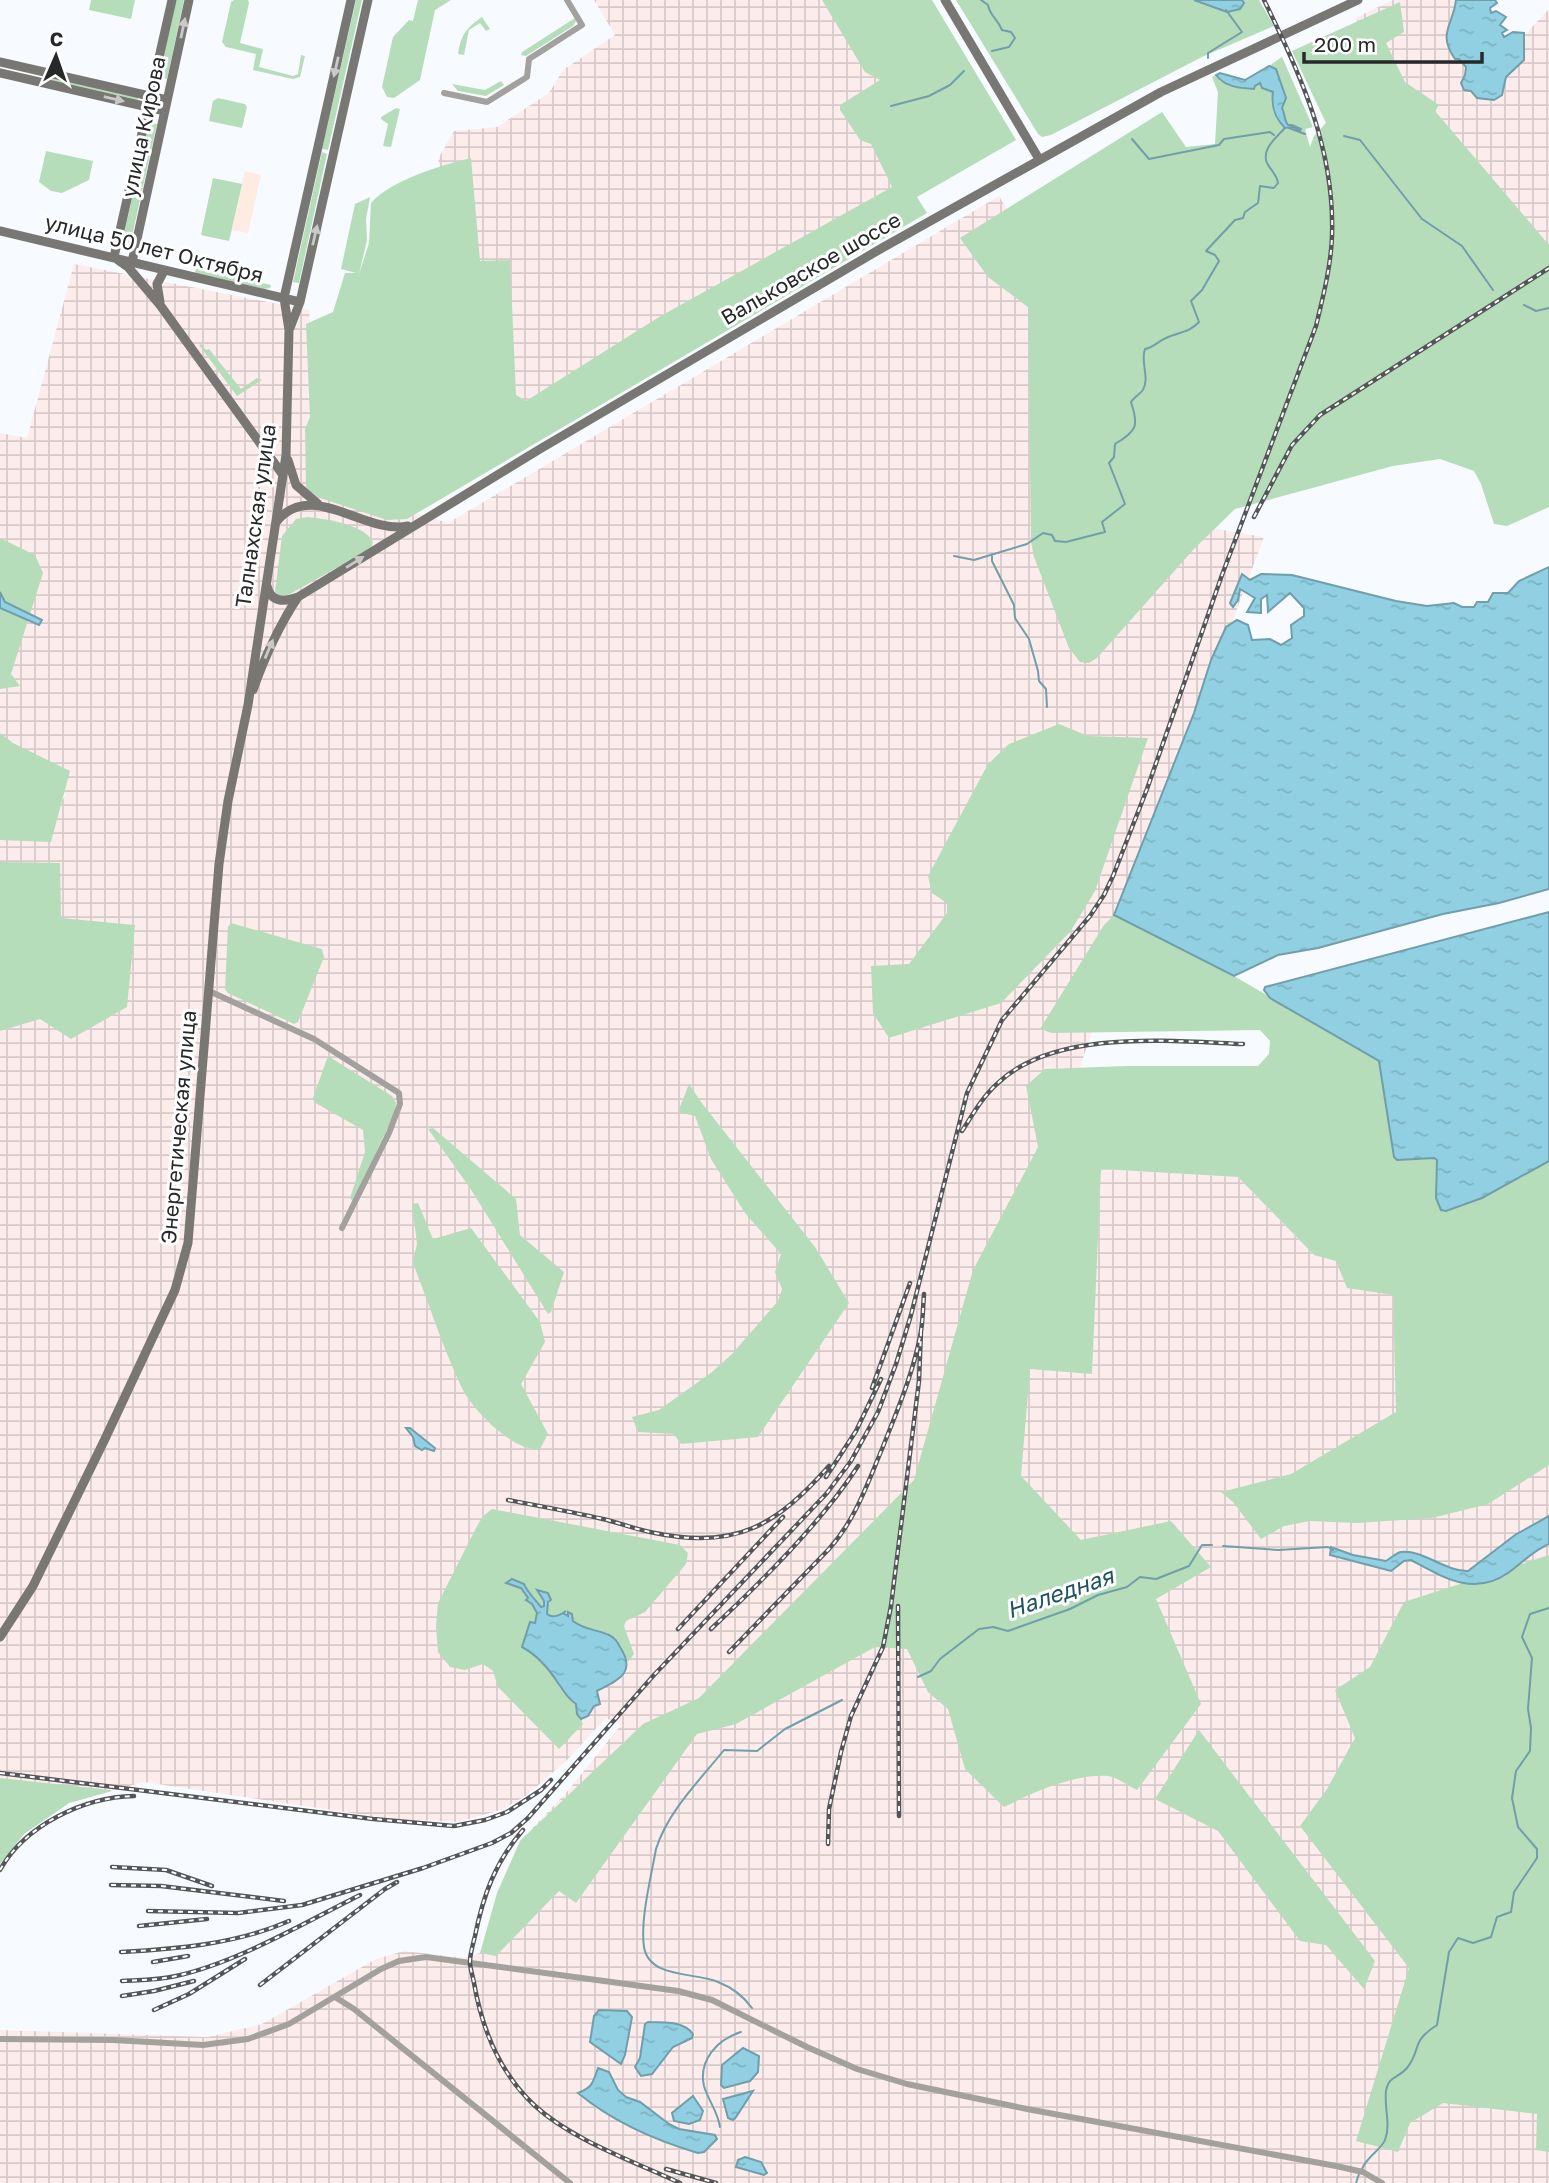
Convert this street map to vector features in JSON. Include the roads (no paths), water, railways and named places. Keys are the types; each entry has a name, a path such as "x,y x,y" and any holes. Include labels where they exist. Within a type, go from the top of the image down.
{"street":[{"name":"улица Кирова","path":"114,257 172,0"},
{"name":"улица Кирова","path":"132,262 189,0"},
{"name":"Талнахская улица","path":"248,705 286,455 289,330 284,298 351,0"},
{"name":"Талнахская улица","path":"289,330 300,302 368,0"},
{"path":"444,93 487,102 527,77 529,59 582,25 567,0"},
{"path":"945,0 1039,159"},
{"name":"Вальковское шоссе","path":"265,590 279,600 298,597 757,321 1039,159 1194,75 1358,0"},
{"path":"0,62 167,100"},
{"path":"39,82 41,71"},
{"path":"0,73 165,111"},
{"name":"улица 50 лет Октября","path":"0,230 300,302"},
{"path":"114,257 128,267 160,305 283,475"},
{"path":"160,305 157,284 164,271"},
{"path":"286,455 296,485 307,498 319,505 378,528 413,526"},
{"path":"276,523 283,514 296,506 319,505"},
{"path":"376,549 381,540 378,528"},
{"name":"Вальковское шоссе","path":"248,705 280,623 298,597"},
{"name":"Энергетическая улица","path":"0,1637 33,1586 175,1290 188,1243 219,864 228,801 248,705"},
{"path":"209,991 314,1039 399,1093 400,1104 389,1133 342,1228"},
{"path":"0,2039 113,2040 203,2045 225,2043 269,2033 289,2024 381,1969 399,1961 426,1957 678,1991 712,2000 857,2069 907,2084 1336,2166 1363,2172 1382,2183"},
{"path":"335,1997 354,2009 570,2183"}],"water":[{"path":"1194,0 1242,0 1244,3 1240,9 1227,12"},
{"path":"1456,0 1495,0 1497,3 1490,8 1491,13 1496,11 1506,17 1500,25 1507,30 1502,33 1504,37 1513,32 1524,33 1524,60 1506,77 1502,95 1494,100 1477,98 1471,91 1464,90 1461,83 1466,67 1459,59 1455,59 1447,42"},
{"path":"1269,66 1276,69 1286,98 1282,108 1287,123 1301,129 1300,131 1293,127 1285,128 1281,124 1274,111 1273,92 1262,88 1260,83 1254,89 1238,87 1224,82 1216,75 1220,73 1245,80"},
{"path":"1549,567 1549,889 1318,948 1278,955 1234,976 1114,915 1226,627 1237,620 1248,625 1252,640 1270,639 1281,645 1292,638 1291,625 1304,616 1304,608 1290,593 1268,612 1267,595 1261,599 1261,613 1247,612 1255,598 1240,589 1238,600 1233,607 1230,603 1242,574 1250,580 1261,574 1292,575 1396,601 1427,606 1454,603 1462,607 1474,607 1477,602 1488,602 1493,593 1508,593 1519,581"},
{"path":"0,592 5,602 42,620 39,625 0,608"},
{"path":"1549,912 1549,1161 1482,1198 1446,1211 1441,1210 1436,1198 1437,1160 1397,1160 1394,1157 1379,1061 1270,998 1264,990 1265,987"},
{"path":"406,1428 410,1428 435,1448 434,1451 415,1446 413,1437"},
{"path":"1549,1516 1549,1544 1508,1573 1483,1583 1458,1582 1411,1560 1404,1561 1391,1571 1330,1555 1331,1547 1353,1555 1386,1561 1399,1553 1409,1552 1451,1568 1468,1571 1515,1535"},
{"path":"512,1579 524,1584 541,1607 544,1606 544,1601 537,1590 548,1593 551,1600 548,1602 547,1614 556,1616 566,1611 563,1613 568,1616 568,1612 572,1614 573,1621 577,1624 609,1635 619,1645 625,1656 626,1669 618,1679 597,1691 600,1704 594,1706 588,1716 581,1719 577,1714 576,1704 547,1668 522,1647 530,1622 535,1623 537,1613 526,1600 528,1598 521,1588 506,1583"},
{"path":"599,2010 627,2011 632,2017 621,2064 590,2042 594,2016"},
{"path":"645,2024 678,2024 693,2034 692,2038 673,2047 652,2074 641,2076 635,2067 640,2058"},
{"path":"743,2048 759,2056 758,2072 750,2081 724,2088 721,2085 722,2065"},
{"path":"598,2068 609,2072 618,2090 626,2097 640,2102 669,2124 679,2129 715,2135 717,2139 704,2152 698,2153 650,2136 605,2113 578,2093 592,2084"},
{"path":"753,2091 736,2117 733,2120 728,2118 723,2099"},
{"path":"693,2096 703,2111 700,2120 689,2124 674,2121 672,2113"},
{"path":"745,2157 761,2162 767,2173 764,2175 736,2167 738,2160"}],"waterway":[{"path":"981,0 988,5 1002,30 1011,32 1015,38 1009,47 992,51"},
{"path":"1208,58 1208,53 1242,32 1226,10"},
{"path":"891,106 929,96 950,85 964,71"},
{"path":"1289,128 1305,134"},
{"path":"954,556 974,560 1027,544 1043,533 1052,535 1055,541 1066,542 1105,532 1102,522 1125,504 1109,463 1114,457 1115,444 1134,427 1135,417 1131,402 1145,385 1145,349 1199,322 1191,301 1202,290 1219,261 1215,255 1206,251 1235,220 1243,218 1245,212 1258,203 1260,186 1274,188 1278,183 1267,163 1266,153 1284,129"},
{"path":"1132,139 1149,159 1219,145 1224,139 1270,132 1274,135"},
{"path":"1344,136 1360,140 1422,219 1462,246 1493,290"},
{"path":"1524,305 1536,311 1549,308"},
{"path":"992,554 992,561 1014,605 1015,618 1029,639 1039,681 1046,689 1047,707"},
{"name":"Наледная","path":"918,1677 931,1671 940,1659 979,1629 993,1627 1008,1631 1070,1609 1098,1595 1127,1587 1140,1577 1156,1579 1189,1566 1202,1545 1212,1545"},
{"name":"Наледная","path":"1223,1546 1278,1550 1328,1547 1333,1550"},
{"path":"1362,2169 1385,2140 1386,2091 1389,2082 1407,2068 1423,2036 1437,2025 1449,1952 1458,1938 1473,1943 1491,1937 1497,1917 1511,1912 1514,1892 1537,1858 1537,1849 1518,1827 1512,1798 1516,1771 1530,1751 1528,1709 1532,1658 1522,1637 1530,1614 1549,1608"},
{"name":"Наледная","path":"752,2008 741,1996 723,1984 664,1970 648,1957 644,1947 643,1924 656,1849 676,1809 724,1750 757,1751 785,1729 842,1700"},
{"name":"Наледная","path":"720,2127 704,2086 704,2068 707,2059 718,2045 741,2032"},
{"path":"1356,2183 1359,2174"}],"railway":[{"path":"148,1911 238,1913 302,1905 423,1868 492,1843 511,1833 528,1818 654,1675 827,1493 851,1461 878,1412 896,1364 967,1093 1002,1020 1090,916 1113,876 1316,326 1332,236 1328,173 1322,143 1303,85 1264,0"},
{"path":"1254,517 1292,445 1320,415 1549,268"},
{"path":"962,1131 983,1099 998,1083 1022,1066 1050,1054 1081,1046 1115,1042 1243,1044"},
{"path":"872,1388 910,1283"},
{"path":"729,1652 829,1549 853,1514 910,1376 921,1331 924,1294"},
{"path":"828,1844 829,1809 841,1752 851,1716 883,1647 891,1606 919,1381 921,1331"},
{"path":"826,1477 856,1431 881,1379"},
{"path":"508,1500 603,1519 655,1533 709,1538 732,1535 772,1518 810,1487 829,1466"},
{"path":"711,1629 770,1572 808,1530 858,1466"},
{"path":"678,1629 783,1517"},
{"path":"898,1606 899,1816"},
{"path":"0,1773 373,1819 454,1826 485,1820 507,1812 541,1790 551,1780"},
{"path":"0,1870 24,1840 58,1816 95,1802 134,1796"},
{"path":"523,1830 505,1854 491,1880 470,1956 477,2000 494,2049 522,2092 549,2117 604,2149 680,2183"},
{"path":"112,1867 166,1870 212,1886"},
{"path":"260,1985 397,1882"},
{"path":"111,1885 161,1886 284,1901"},
{"path":"122,1981 169,1977 222,1962 360,1895"},
{"path":"139,1926 207,1919"},
{"path":"121,1952 185,1947 228,1940 289,1921"},
{"path":"153,1962 188,1956"},
{"path":"154,2010 189,1994 245,1959"},
{"path":"122,1996 194,1981"},
{"path":"666,2169 716,2183"}]}
